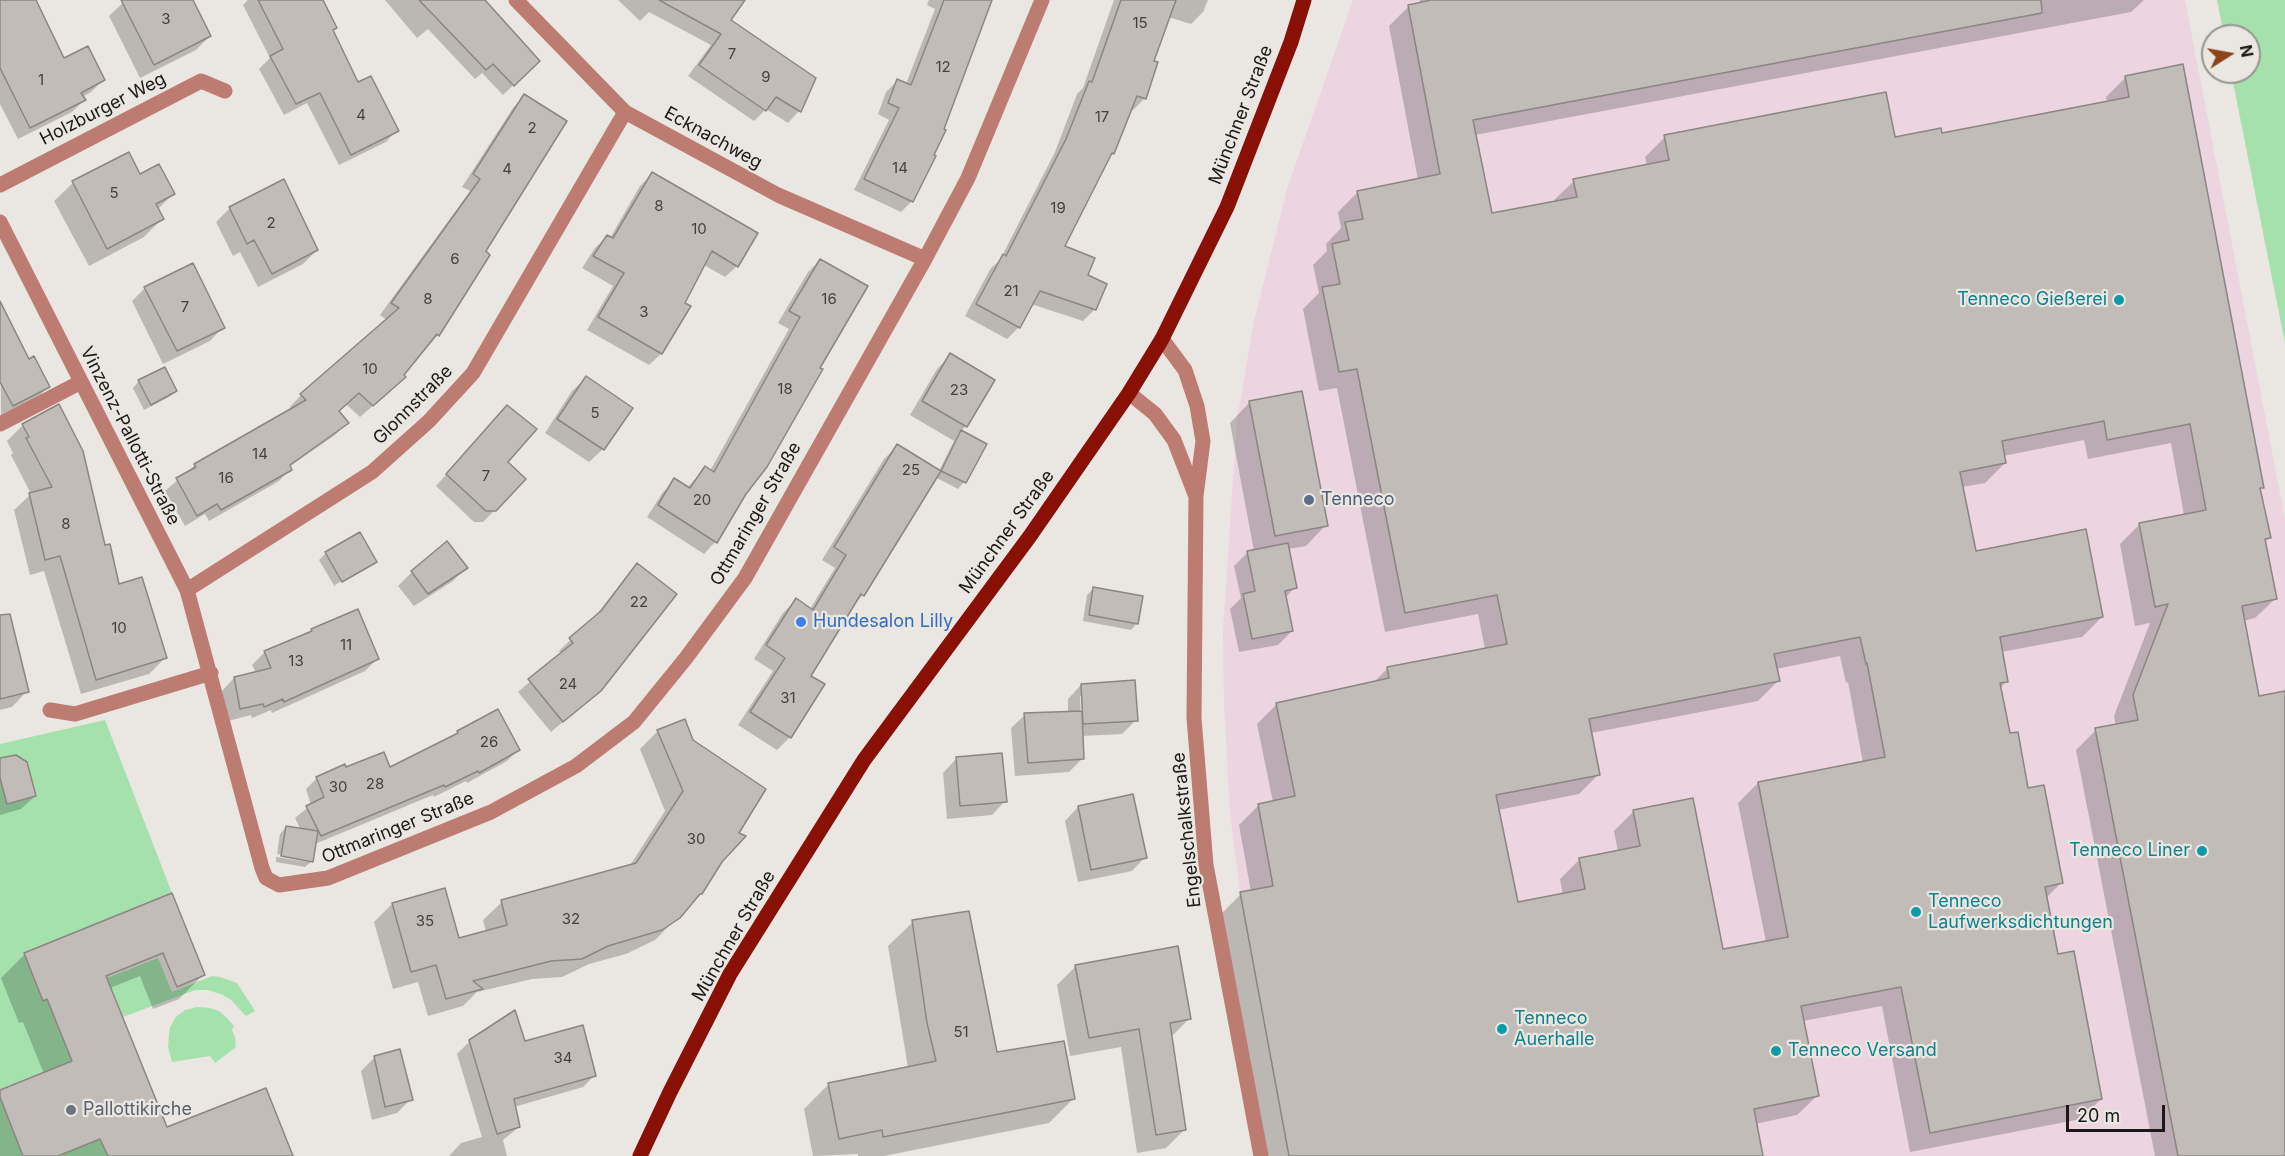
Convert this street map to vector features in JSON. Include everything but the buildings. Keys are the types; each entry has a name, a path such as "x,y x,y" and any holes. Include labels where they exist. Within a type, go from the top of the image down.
{"main road":[{"name":"Münchner Straße","path":"640,1156 669,1092 730,974 864,760 1030,536 1129,393 1162,339 1227,207 1291,42 1304,0"}],"street":[{"name":"Ecknachweg","path":"516,0 626,112 778,195 925,259"},
{"name":"Ottmaringer Straße","path":"290,884 328,878 491,812 576,766 634,722 686,658 745,578 925,259 968,178 1042,0"},
{"name":"Holzburger Weg","path":"0,185 201,81 225,91"},
{"name":"Glonnstraße","path":"187,590 372,472 429,421 473,373 626,112"},
{"name":"Vinzenz-Pallotti-Straße","path":"0,222 187,590 262,868 266,878 279,885 290,884"},
{"name":"Engelschalkstraße","path":"1162,339 1185,370 1197,406 1203,441 1196,496 1194,718 1206,865 1261,1156"},
{"path":"0,424 81,382"},
{"name":"Engelschalkstraße","path":"1129,393 1155,414 1174,440 1196,496"},
{"path":"50,710 75,714 211,673"}],"shaded area":[{"path":"1353,0 2185,0 2285,519 2285,1156 1289,1156 1240,892 1230,814 1224,705 1223,631 1237,419 1254,321 1287,189"}],"green space":[{"path":"2217,0 2285,0 2285,343 2233,84 2261,84 2261,24 2222,24"},
{"path":"105,720 172,893 24,953 43,1000 47,999 72,1061 0,1090 0,744"},
{"path":"158,958 172,992 212,976 220,977 237,983 255,1011 246,1016 223,995 208,990 195,990 123,1017 107,978"},
{"path":"197,1007 219,1011 227,1018 234,1026 232,1030 236,1047 215,1063 210,1056 172,1062 168,1046 170,1027 176,1017 185,1010"},
{"path":"0,1097 23,1156 0,1156"},
{"path":"100,1139 108,1156 58,1156"}],"place":[{"name":"Tenneco Gießerei","path":"2119,300"},
{"name":"Tenneco","path":"1309,500"},
{"name":"Hundesalon Lilly","path":"801,622"},
{"name":"Tenneco Liner","path":"2202,851"},
{"name":"Tenneco Laufwerksdichtungen","path":"1916,912"},
{"name":"Tenneco Auerhalle","path":"1502,1029"},
{"name":"Tenneco Versand","path":"1776,1051"},
{"name":"Pallottikirche","path":"71,1110"}]}
